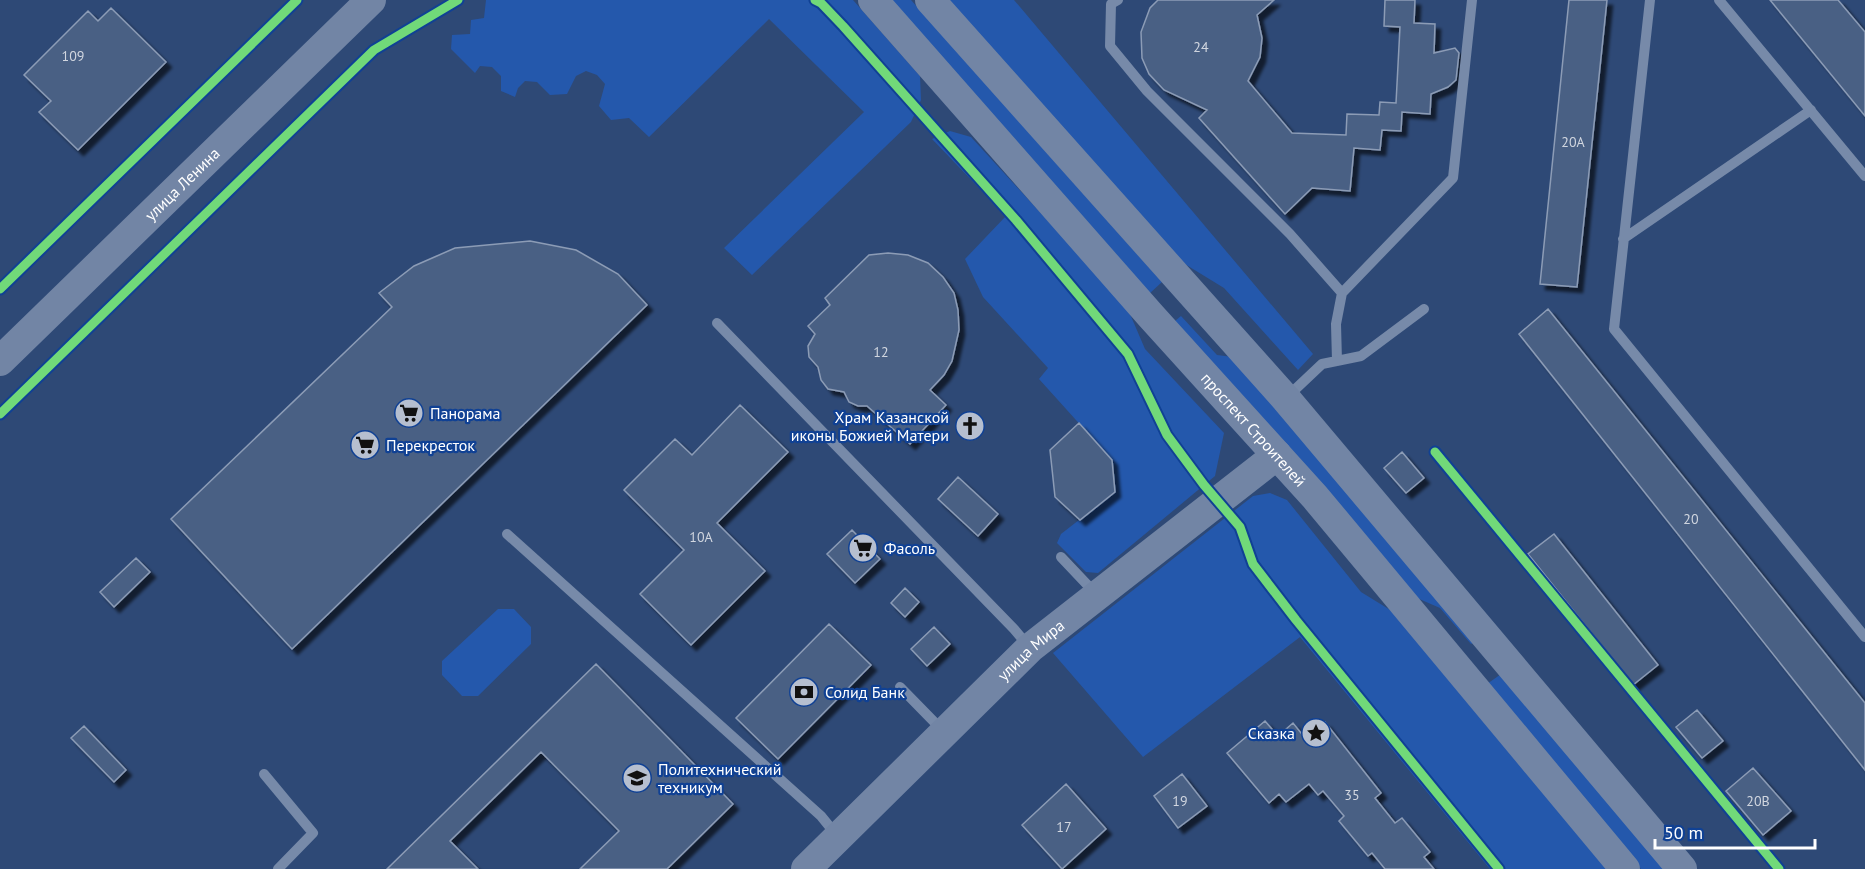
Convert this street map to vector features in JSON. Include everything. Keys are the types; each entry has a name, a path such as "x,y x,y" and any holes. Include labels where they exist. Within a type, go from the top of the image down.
{"street":[{"name":"проспект Строителей","path":"873,0 1151,316 1315,497 1625,869"},
{"path":"930,0 1286,399 1682,869"},
{"name":"улица Ленина","path":"0,361 370,2"},
{"path":"1151,316 1185,286"},
{"name":"улица Мира","path":"806,869 1030,648 1277,455"},
{"path":"1466,677 1499,652"}],"lane":[{"path":"1118,0 1111,4 1110,46 1147,91 1290,234 1342,293"},
{"path":"1337,361 1336,324 1342,293 1453,178 1472,0"},
{"path":"1650,0 1614,329 1865,637"},
{"path":"1719,0 1865,176"},
{"path":"1623,239 1810,110"},
{"path":"1286,399 1322,364 1361,356 1424,309"},
{"path":"717,323 1030,648"},
{"path":"507,534 821,816 839,837"},
{"path":"1061,557 1097,596"},
{"path":"900,687 945,732"},
{"path":"264,774 313,832 278,869"}],"shaded area":[{"path":"486,0 853,0 920,76 921,100 911,122 752,275 724,248 864,112 769,19 649,137 629,118 611,120 599,106 605,84 597,75 586,71 576,76 567,94 550,95 537,82 525,81 518,88 515,97 501,91 501,76 492,67 480,66 475,73 451,49 452,35 470,34 471,20 484,18"},
{"path":"890,0 911,0 1162,282 1149,294"},
{"path":"947,0 1014,0 1313,354 1298,370 1224,288 1175,258"},
{"path":"950,131 971,137 1127,307 1145,349 1224,433 1215,476 1098,573 1086,572 1057,543 1061,534 1115,492 1112,460 1039,379 1048,368 983,297 965,259 1006,216 932,139"},
{"path":"1181,316 1217,355 1233,357 1478,640 1471,644 1440,608 1417,598 1175,321"},
{"path":"1270,493 1287,500 1361,592 1400,616 1614,869 1490,869 1300,637 1143,757 1053,653 1253,496"},
{"path":"498,609 514,609 531,627 531,644 478,696 462,696 442,675 442,661"},
{"path":"1504,672 1667,869 1641,869 1487,684"}],"building":[{"path":"1158,0 1274,0 1257,15 1262,38 1260,57 1248,81 1292,133 1346,135 1347,114 1379,115 1380,102 1396,103 1400,27 1384,26 1385,0 1415,0 1414,23 1435,24 1434,53 1455,48 1459,53 1456,80 1448,87 1431,94 1430,114 1402,112 1401,131 1382,130 1380,150 1354,148 1350,191 1312,188 1285,214 1199,118 1207,110 1164,90 1149,74 1142,58 1141,32 1150,8"},
{"path":"1569,0 1607,0 1577,287 1540,284"},
{"path":"1770,0 1838,0 1865,32 1865,116"},
{"path":"111,8 166,62 78,150 39,112 51,101 24,75 88,11 98,21"},
{"name":"Панорама","path":"530,241 576,250 618,274 647,305 292,649 171,519 392,307 379,293 414,266 455,248"},
{"path":"888,253 908,255 928,263 943,277 954,293 958,310 959,330 952,361 944,375 930,390 946,405 910,444 867,406 858,406 849,402 844,392 828,389 821,380 818,367 809,357 808,346 815,334 808,326 830,305 825,298 869,255"},
{"path":"1548,309 1865,703 1865,770 1519,334"},
{"path":"740,405 788,452 717,523 765,571 691,645 640,594 684,550 624,490 675,439 692,455"},
{"path":"1079,423 1112,460 1115,492 1080,520 1055,497 1050,450"},
{"path":"1402,452 1424,478 1406,493 1384,468"},
{"path":"958,477 998,514 978,536 938,499"},
{"path":"852,530 880,559 855,583 827,554"},
{"path":"1554,534 1658,665 1633,685 1528,554"},
{"path":"136,558 150,572 114,607 100,592"},
{"path":"905,588 919,602 905,617 891,603"},
{"name":"Солид Банк","path":"829,624 871,665 778,759 736,718"},
{"path":"934,627 950,644 927,666 911,649"},
{"name":"Политехнический техникум","path":"596,664 733,804 667,869 580,869 619,831 541,752 450,841 478,869 387,869"},
{"path":"1697,710 1723,741 1702,758 1676,727"},
{"path":"1265,721 1278,736 1293,723 1305,738 1325,722 1381,793 1375,798 1395,823 1402,818 1430,852 1424,857 1434,869 1385,869 1372,853 1368,856 1339,821 1344,816 1323,791 1318,795 1309,784 1286,802 1279,794 1269,803 1227,753"},
{"path":"84,726 126,770 114,782 71,738"},
{"path":"1753,768 1791,811 1763,835 1726,791"},
{"path":"1182,774 1207,806 1178,828 1154,796"},
{"path":"1066,784 1106,829 1062,869 1022,825"}],"cycle path":[{"path":"0,289 297,0"},
{"path":"0,414 374,50 458,0"},
{"path":"815,0 821,3 843,26 1016,220 1128,354 1167,435 1204,485 1240,527 1253,564 1499,869"},
{"path":"1435,452 1779,869"}],"place":[{"name":"Панорама","path":"409,413"},
{"name":"Храм Казанской иконы Божией Матери","path":"970,426"},
{"name":"Перекресток","path":"365,445"},
{"name":"Фасоль","path":"863,548"},
{"name":"Солид Банк","path":"804,692"},
{"name":"Сказка","path":"1316,733"},
{"name":"Политехнический техникум","path":"637,778"}]}
